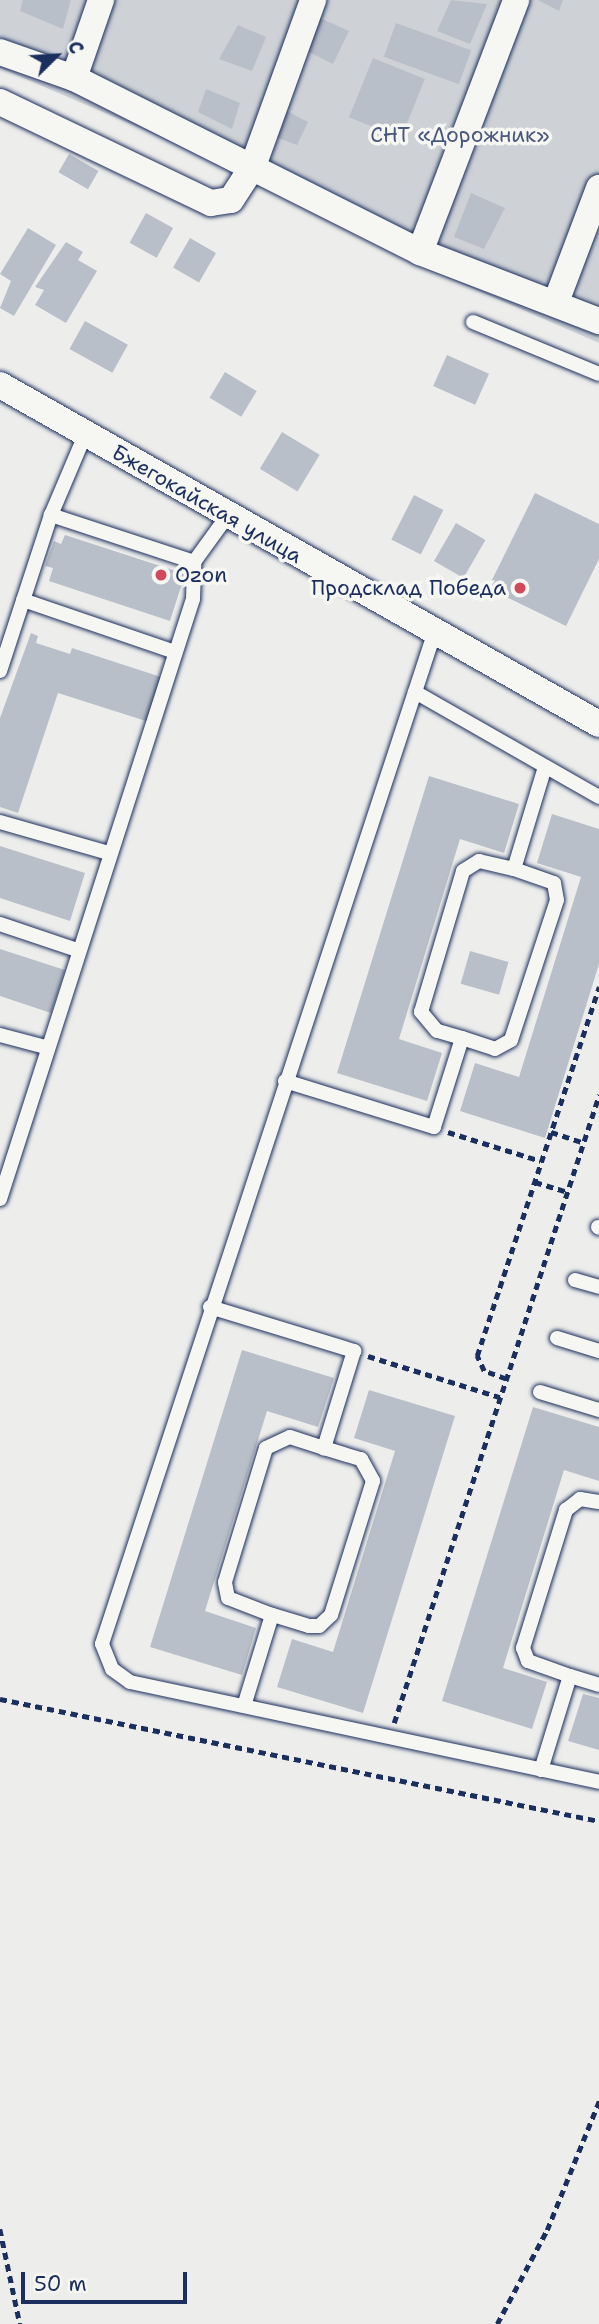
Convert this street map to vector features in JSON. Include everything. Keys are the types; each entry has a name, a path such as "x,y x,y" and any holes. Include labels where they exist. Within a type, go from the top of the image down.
{"street":[{"path":"74,78 101,0"},
{"path":"0,102 211,203 231,200 253,166 313,0"},
{"path":"420,252 516,0"},
{"path":"0,52 74,78 420,252 556,302 599,321"},
{"path":"556,302 599,188"},
{"name":"Бжегокайская улица","path":"0,385 434,634 599,724"}],"lane":[{"path":"473,322 599,374"},
{"path":"0,671 51,515 85,435"},
{"path":"51,515 194,562"},
{"path":"0,1199 6,1144 45,1047 176,652 193,599 194,562 228,515"},
{"path":"23,600 176,652"},
{"path":"434,634 210,1307 102,1644 112,1669 130,1682 599,1782"},
{"path":"415,692 599,797"},
{"path":"514,869 545,767"},
{"path":"0,822 109,853"},
{"path":"479,861 514,869 554,883 557,900 511,1040 495,1049 437,1031 421,1012 463,871 479,861"},
{"path":"0,923 77,950"},
{"path":"0,1035 45,1047"},
{"path":"285,1081 434,1127 461,1038"},
{"path":"575,1280 599,1287"},
{"path":"210,1307 354,1351 324,1448"},
{"path":"557,1338 599,1351"},
{"path":"540,1392 599,1410"},
{"path":"290,1437 324,1448 366,1464 373,1481 326,1622 309,1626 228,1598 228,1570 266,1448 290,1437"},
{"path":"599,1502 580,1499 566,1510 523,1648 528,1661 599,1685"},
{"path":"244,1706 272,1615"},
{"path":"541,1770 570,1676"}],"path":[{"path":"506,1379 484,1371 477,1356 599,986"},
{"path":"389,1737 599,1095"},
{"path":"434,1127 541,1161"},
{"path":"551,1132 583,1143"},
{"path":"535,1182 567,1192"},
{"path":"354,1351 500,1397"},
{"path":"0,1699 599,1821"},
{"path":"497,2324 547,2230 599,2101"},
{"path":"0,2230 20,2324"}],"green space":[{"name":"СНТ «Дорожник»","path":"0,0 599,0 599,343 410,261 154,134 0,68"}],"building":[{"path":"23,0 71,0 63,29 20,11"},
{"path":"451,0 487,4 470,44 437,31"},
{"path":"538,0 563,0 559,11"},
{"path":"311,14 349,31 333,64 301,48"},
{"path":"396,23 471,50 459,84 384,57"},
{"path":"238,25 266,37 252,71 219,59"},
{"path":"373,58 425,79 401,138 349,117"},
{"path":"206,89 240,103 232,129 198,112"},
{"path":"281,108 308,122 297,145 272,136"},
{"path":"69,154 98,171 88,189 58,172"},
{"path":"471,193 505,208 484,249 454,237"},
{"path":"146,213 173,228 157,258 130,243"},
{"path":"28,228 56,245 14,316 0,308 11,281 0,274"},
{"path":"190,238 216,253 199,282 173,267"},
{"path":"66,242 83,252 78,260 97,271 66,323 35,305 44,290 35,287"},
{"path":"85,321 128,345 112,373 69,349"},
{"path":"447,355 489,374 475,405 433,386"},
{"path":"225,372 257,391 241,417 210,398"},
{"path":"282,432 320,455 298,492 260,469"},
{"path":"535,493 599,524 599,559 566,626 488,588"},
{"path":"414,495 443,510 421,555 391,540"},
{"path":"456,523 485,540 463,578 434,561"},
{"path":"65,535 185,574 170,621 49,581 53,568 45,566 54,541 61,544"},
{"path":"31,633 38,636 36,643 70,654 72,648 164,678 149,722 58,693 18,813 0,807 0,718"},
{"path":"429,776 519,804 504,853 460,839 399,1039 442,1053 427,1101 337,1073"},
{"path":"552,814 599,829 599,964 545,1138 460,1111 475,1063 519,1077 581,877 537,863"},
{"path":"0,846 85,873 70,921 0,898"},
{"path":"0,949 65,970 51,1013 0,996"},
{"path":"470,951 508,962 499,995 461,984"},
{"path":"242,1350 334,1378 318,1427 267,1411 205,1611 256,1628 242,1675 150,1647"},
{"path":"369,1390 455,1416 363,1713 277,1687 292,1639 333,1652 395,1451 354,1438"},
{"path":"533,1407 599,1427 599,1481 564,1470 503,1668 547,1682 532,1729 442,1701"},
{"path":"583,1694 599,1698 599,1750 568,1741"}],"place":[{"name":"Ozon","path":"161,575"},
{"name":"Продсклад Победа","path":"520,588"}]}
